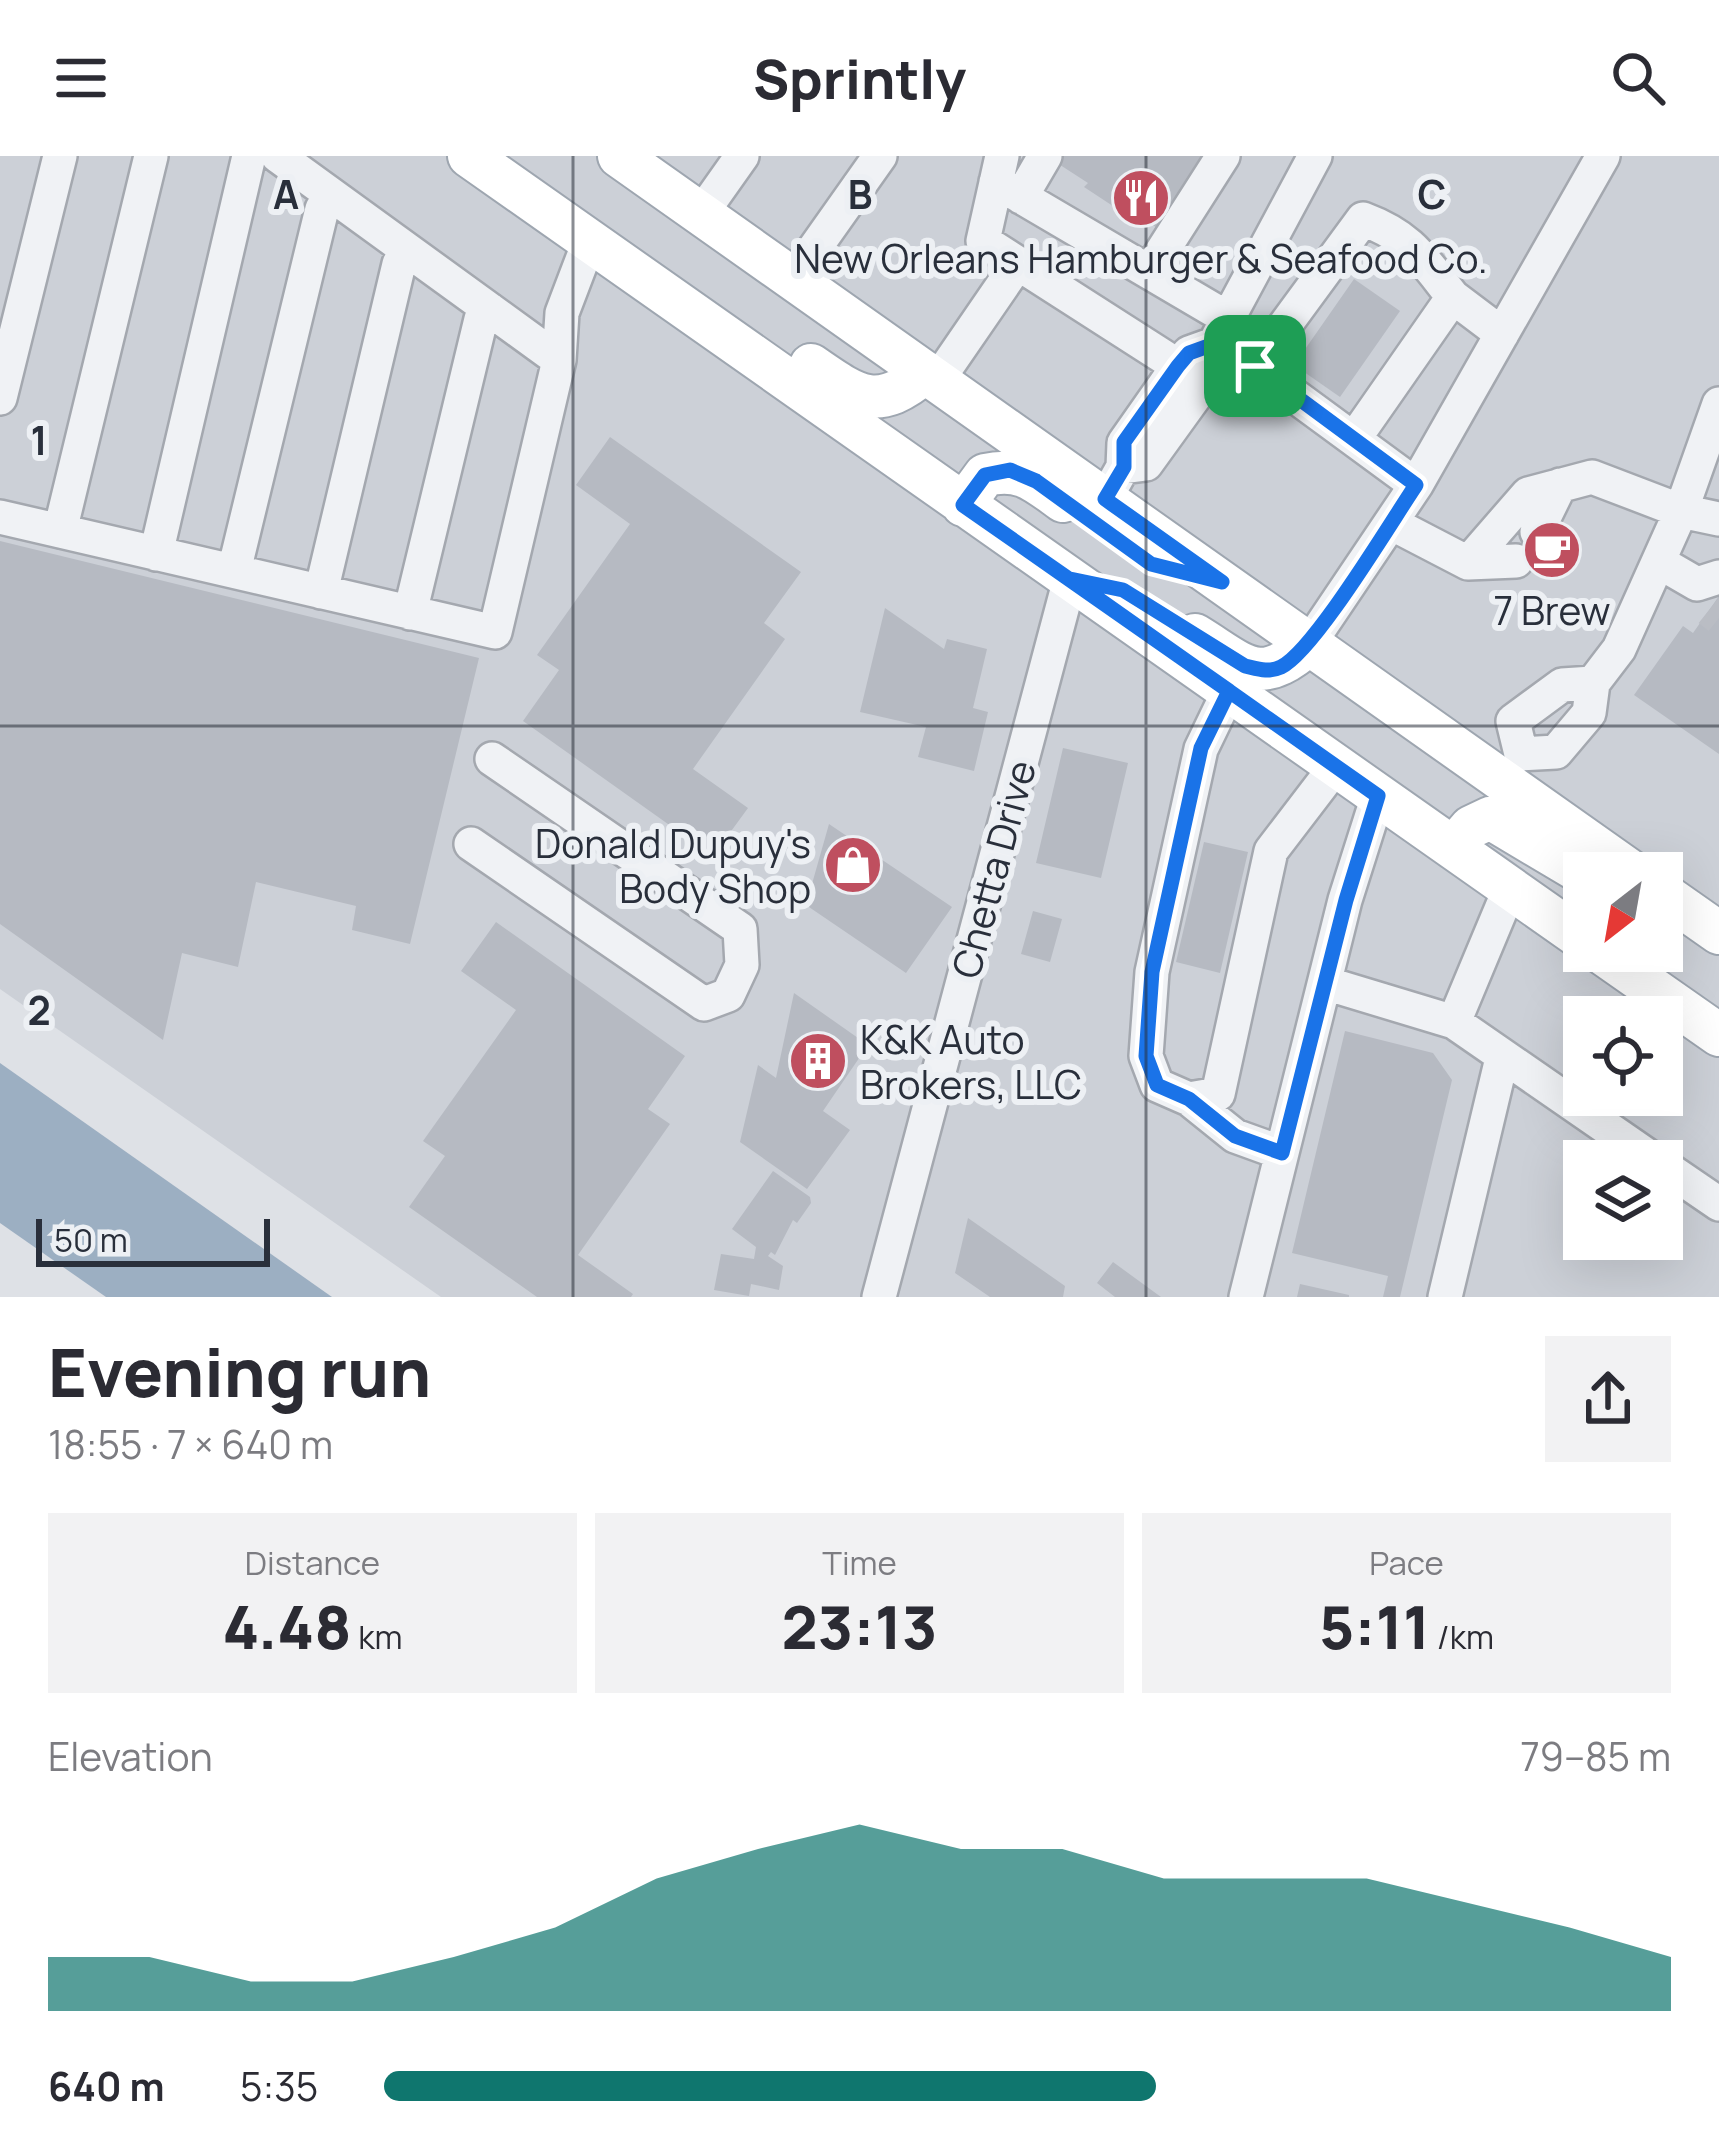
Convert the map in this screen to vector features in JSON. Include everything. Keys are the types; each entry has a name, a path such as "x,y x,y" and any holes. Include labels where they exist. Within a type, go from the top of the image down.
{"main road":[{"path":"469,156 1563,925"},
{"path":"619,158 931,377 1114,483 1222,582 1309,644 1511,766 1609,852"},
{"path":"605,253 659,262 683,274 848,391 881,398 931,377"},
{"path":"963,505 985,475 1010,470 1036,481 1151,564 1222,582"},
{"path":"1070,579 1123,590 1245,666 1265,671 1283,666 1309,644"},
{"path":"1453,848 1471,827 1490,818 1563,861"},
{"path":"1683,908 1719,934"},
{"path":"1683,940 1719,964"},
{"path":"1629,972 1719,1035"}],"street":[{"path":"0,398 60,156"},
{"path":"60,531 151,156"},
{"path":"156,554 249,156"},
{"path":"278,156 559,360"},
{"path":"701,214 742,156"},
{"path":"793,279 880,156"},
{"path":"1046,156 1006,178 983,241 1178,366"},
{"path":"1149,272 1223,156"},
{"path":"1114,483 1146,464 1216,368 1220,334 1315,156"},
{"path":"1309,644 1416,485 1603,156"},
{"path":"1006,178 1149,272 1220,334 1261,358 1354,440 1416,485"},
{"path":"234,572 322,209 332,195"},
{"path":"1261,358 1363,219 1396,231 1419,250 1453,297 1502,334"},
{"path":"321,592 399,264 408,251"},
{"path":"0,517 495,632 559,360 562,313 605,253"},
{"path":"931,377 1018,263"},
{"path":"1354,440 1453,297"},
{"path":"410,613 481,319 488,309"},
{"path":"1114,483 1124,442 1178,366 1189,353 1220,334"},
{"path":"1593,683 1562,685 1513,722 1511,766 1556,752 1589,712 1593,683 1619,650 1716,425"},
{"path":"1468,563 1528,494 1592,477 1681,511 1719,519"},
{"path":"1537,532 1559,485"},
{"path":"1390,523 1468,563 1516,561"},
{"path":"1659,562 1708,590"},
{"name":"Chetta Drive","path":"878,1297 1070,579"},
{"path":"1229,691 1201,748 1152,972 1146,1056 1157,1085 1189,1099 1235,1136 1282,1153"},
{"path":"471,844 704,1004 728,994 742,965 740,929 492,760"},
{"path":"1189,1099 1218,1094 1271,851 1336,766"},
{"path":"1246,1297 1325,983 1378,796"},
{"path":"1454,1022 1510,888"},
{"path":"1325,983 1454,1022 1625,1140"},
{"path":"1444,1297 1502,1058"},
{"path":"1683,1179 1719,1204"}],"shaded area":[{"path":"0,156 1719,156 1719,1297 441,1297 0,989"}],"water":[{"path":"0,1063 332,1297 106,1297 0,1223"}],"building":[{"name":"New Orleans Hamburger & Seafood Co.","path":"1057,156 1208,156 1160,230 1084,187 1088,183 1054,161"},
{"path":"1354,279 1400,311 1340,397 1294,365"},
{"path":"610,437 801,572 764,623 785,639 693,769 748,808 713,856 523,721 559,670 537,655 630,524 576,485"},
{"path":"0,541 479,658 410,944 352,930 356,906 256,882 238,967 182,953 163,1040 0,924"},
{"path":"1719,596 1719,754 1634,695 1683,626 1693,633"},
{"path":"885,608 944,649 947,639 987,649 973,708 988,712 974,771 918,757 926,727 860,712"},
{"path":"1063,748 1128,763 1101,878 1036,863"},
{"name":"Donald Dupuy's Body Shop","path":"829,824 952,907 906,973 806,905"},
{"path":"1204,842 1248,852 1220,973 1176,962"},
{"path":"1033,911 1062,919 1050,962 1021,954"},
{"path":"496,922 685,1056 648,1109 670,1124 578,1255 631,1297 537,1297 409,1207 445,1156 423,1141 516,1010 461,971"},
{"path":"794,993 868,1045 823,1111 850,1130 807,1189 740,1142 758,1065 776,1078"},
{"path":"1345,1031 1433,1053 1452,1080 1400,1297 1383,1297 1388,1276 1292,1253"},
{"path":"773,1171 810,1197 811,1203 797,1223 793,1220 775,1255 768,1256 783,1266 779,1290 751,1284 749,1296 714,1290 721,1254 754,1259 756,1247 732,1229"},
{"path":"968,1218 1065,1286 1063,1297 990,1297 955,1273"},
{"path":"1113,1262 1161,1297 1115,1297 1097,1283"},
{"path":"1300,1284 1349,1295 1349,1297 1297,1297"}],"tunnel":[{"path":"1709,610 1719,618"}],"place":[{"name":"New Orleans Hamburger & Seafood Co.","path":"1141,198"},
{"name":"7 Brew","path":"1552,550"},
{"name":"Donald Dupuy's Body Shop","path":"853,865"},
{"name":"K&K Auto Brokers, LLC","path":"818,1061"}],"route":[{"path":"1255,366 1217,339 1189,353 1124,442 1124,467 1105,499 1222,582 1151,564 1036,481 1010,470 985,475 963,505 1229,691 1201,748 1152,972 1146,1056 1157,1085 1189,1099 1235,1136 1282,1153 1354,870 1378,796 1229,691 1070,579 1123,590 1245,666 1265,671 1283,666 1309,644 1416,485 1255,366"}]}
